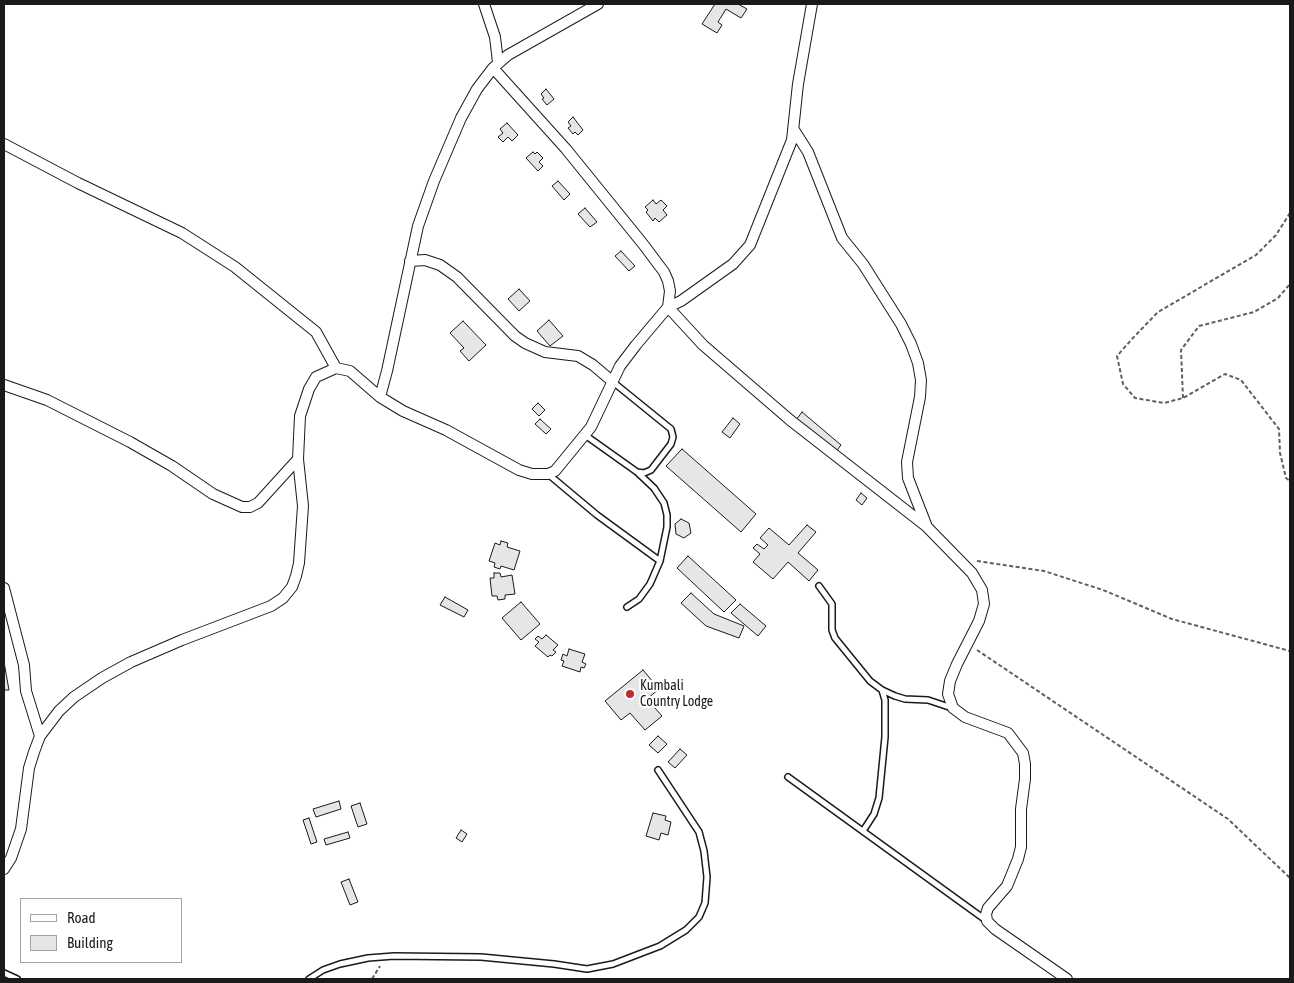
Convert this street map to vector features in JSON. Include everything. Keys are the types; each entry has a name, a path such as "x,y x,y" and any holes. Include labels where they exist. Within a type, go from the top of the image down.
{"street":[{"path":"484,4 495,36 495,65 566,148 664,272 670,291 668,307 703,345 790,420 927,527 972,573 982,590 984,604 979,621 950,681 948,694 953,708 965,717 1008,733 1023,753 1025,764 1021,809 1021,847 1007,886 988,908 986,914 987,921 995,929 1067,979"},
{"path":"380,397 418,226 434,181 457,127 477,89 495,65 508,55 598,4"},
{"path":"4,869 11,858 21,830 29,768 40,736 59,711 74,697 102,678 131,662 271,606 283,598 292,588 299,563 303,506 298,459 300,416 309,390 316,377 336,368 350,371 380,397 403,411 446,430 519,470 532,474 548,474 555,471 585,435 594,421 620,366 668,307 681,301 734,264 750,244 790,150 794,130 798,84 812,4"},
{"path":"794,130 808,152 842,238 863,264 901,324 918,363 921,380 920,397 907,462 908,478 927,527"},
{"path":"4,144 78,183 182,233 235,267 316,332 336,368"},
{"path":"410,261 425,260 440,265 457,277 515,336 525,343 545,352 578,356 614,382"},
{"path":"4,384 46,400 130,442 172,466 213,494 242,506 258,503 298,459"},
{"path":"4,588 24,665 26,691 40,736"}],"lane":[{"path":"614,382 671,429 673,436 671,444 651,470 644,473 637,472"},
{"path":"585,435 637,472 654,488 664,503 667,515 667,528 660,561 650,584 639,600 627,607"},
{"path":"548,474 597,515 660,561"},
{"path":"819,586 832,604 832,630 835,638 870,681 882,690 905,699 928,700 953,708"},
{"path":"863,831 874,814 879,798 885,737 885,700 882,690"},
{"path":"309,979 324,970 340,964 368,958 386,957 481,957 554,964 587,970 613,964 660,946 686,930 699,917 705,904 707,877 704,851 699,832 658,770"},
{"path":"788,777 987,921"},
{"path":"4,973 17,979"}],"path":[{"path":"1290,213 1276,235 1256,254 1158,312 1118,356 1124,384 1135,398 1164,403 1183,398 1224,374 1241,380 1279,429 1280,453 1286,478 1290,481"},
{"path":"1183,398 1181,350 1200,326 1254,312 1278,298 1290,284"},
{"path":"958,558 1044,571 1103,590 1172,619 1290,651"},
{"path":"967,644 1228,819 1290,878"},
{"path":"372,979 386,957"}],"building":[{"path":"715,4 738,4 747,9 741,18 726,9 718,22 722,25 717,33 702,24"},
{"path":"546,89 554,99 547,105 542,99 544,98 541,94"},
{"path":"573,117 583,130 578,135 575,132 573,134 568,128 571,126 568,122"},
{"path":"507,123 518,135 512,141 508,137 503,142 498,137 503,133 500,129"},
{"path":"533,152 535,154 537,152 543,158 539,162 543,166 538,171 526,158"},
{"path":"558,181 570,194 564,200 552,186"},
{"path":"653,200 656,204 661,200 667,206 663,210 667,215 659,222 655,218 653,221 646,212 648,210 645,207"},
{"path":"585,208 597,222 590,227 578,214"},
{"path":"621,251 635,266 629,271 615,256"},
{"path":"519,289 530,301 519,311 508,299"},
{"path":"549,320 563,336 550,346 537,331"},
{"path":"463,321 486,345 469,361 460,351 464,348 450,333"},
{"path":"538,403 545,410 539,416 532,409"},
{"path":"802,412 841,445 835,453 796,420"},
{"path":"733,418 740,424 730,438 722,432"},
{"path":"540,419 551,429 546,434 535,424"},
{"path":"682,449 756,514 741,532 666,466"},
{"path":"861,493 867,498 862,505 856,500"},
{"path":"681,519 689,523 691,533 684,538 676,534 675,524"},
{"path":"807,525 816,532 798,553 818,570 809,581 788,562 773,579 753,562 760,554 753,548 757,544 764,549 768,545 760,538 769,528 789,545"},
{"path":"501,541 508,543 507,547 520,551 514,570 501,566 500,569 494,567 495,563 489,561 495,543 500,545"},
{"path":"688,556 736,600 724,612 677,568"},
{"path":"494,573 500,573 501,577 512,575 515,594 505,595 505,599 498,600 497,596 492,596 490,578 494,578"},
{"path":"691,593 714,614 744,626 739,638 706,626 681,603"},
{"path":"445,597 468,610 464,617 440,605"},
{"path":"521,602 540,624 521,640 502,618"},
{"path":"740,604 766,626 758,636 731,613"},
{"path":"546,635 558,645 553,650 556,652 548,657 535,646 539,642 535,639 538,636 542,639"},
{"path":"569,649 585,654 582,662 586,664 584,668 581,667 580,672 562,666 564,661 561,660 563,654 567,656"},
{"path":"4,662 9,690 4,690"},
{"path":"643,670 659,689 647,699 662,716 645,730 630,713 621,720 605,701"},
{"path":"658,736 667,744 658,753 649,745"},
{"path":"680,749 687,755 675,768 668,762"},
{"path":"339,801 341,809 316,817 313,809"},
{"path":"360,803 367,824 358,827 351,806"},
{"path":"653,813 666,816 665,820 671,822 668,835 661,833 659,840 646,836"},
{"path":"309,818 317,842 311,844 303,820"},
{"path":"461,830 467,834 462,842 456,838"},
{"path":"348,832 350,838 326,845 324,839"},
{"path":"349,879 358,902 350,905 341,882"}],"place":[{"name":"Kumbali Country Lodge","path":"630,694"}]}
